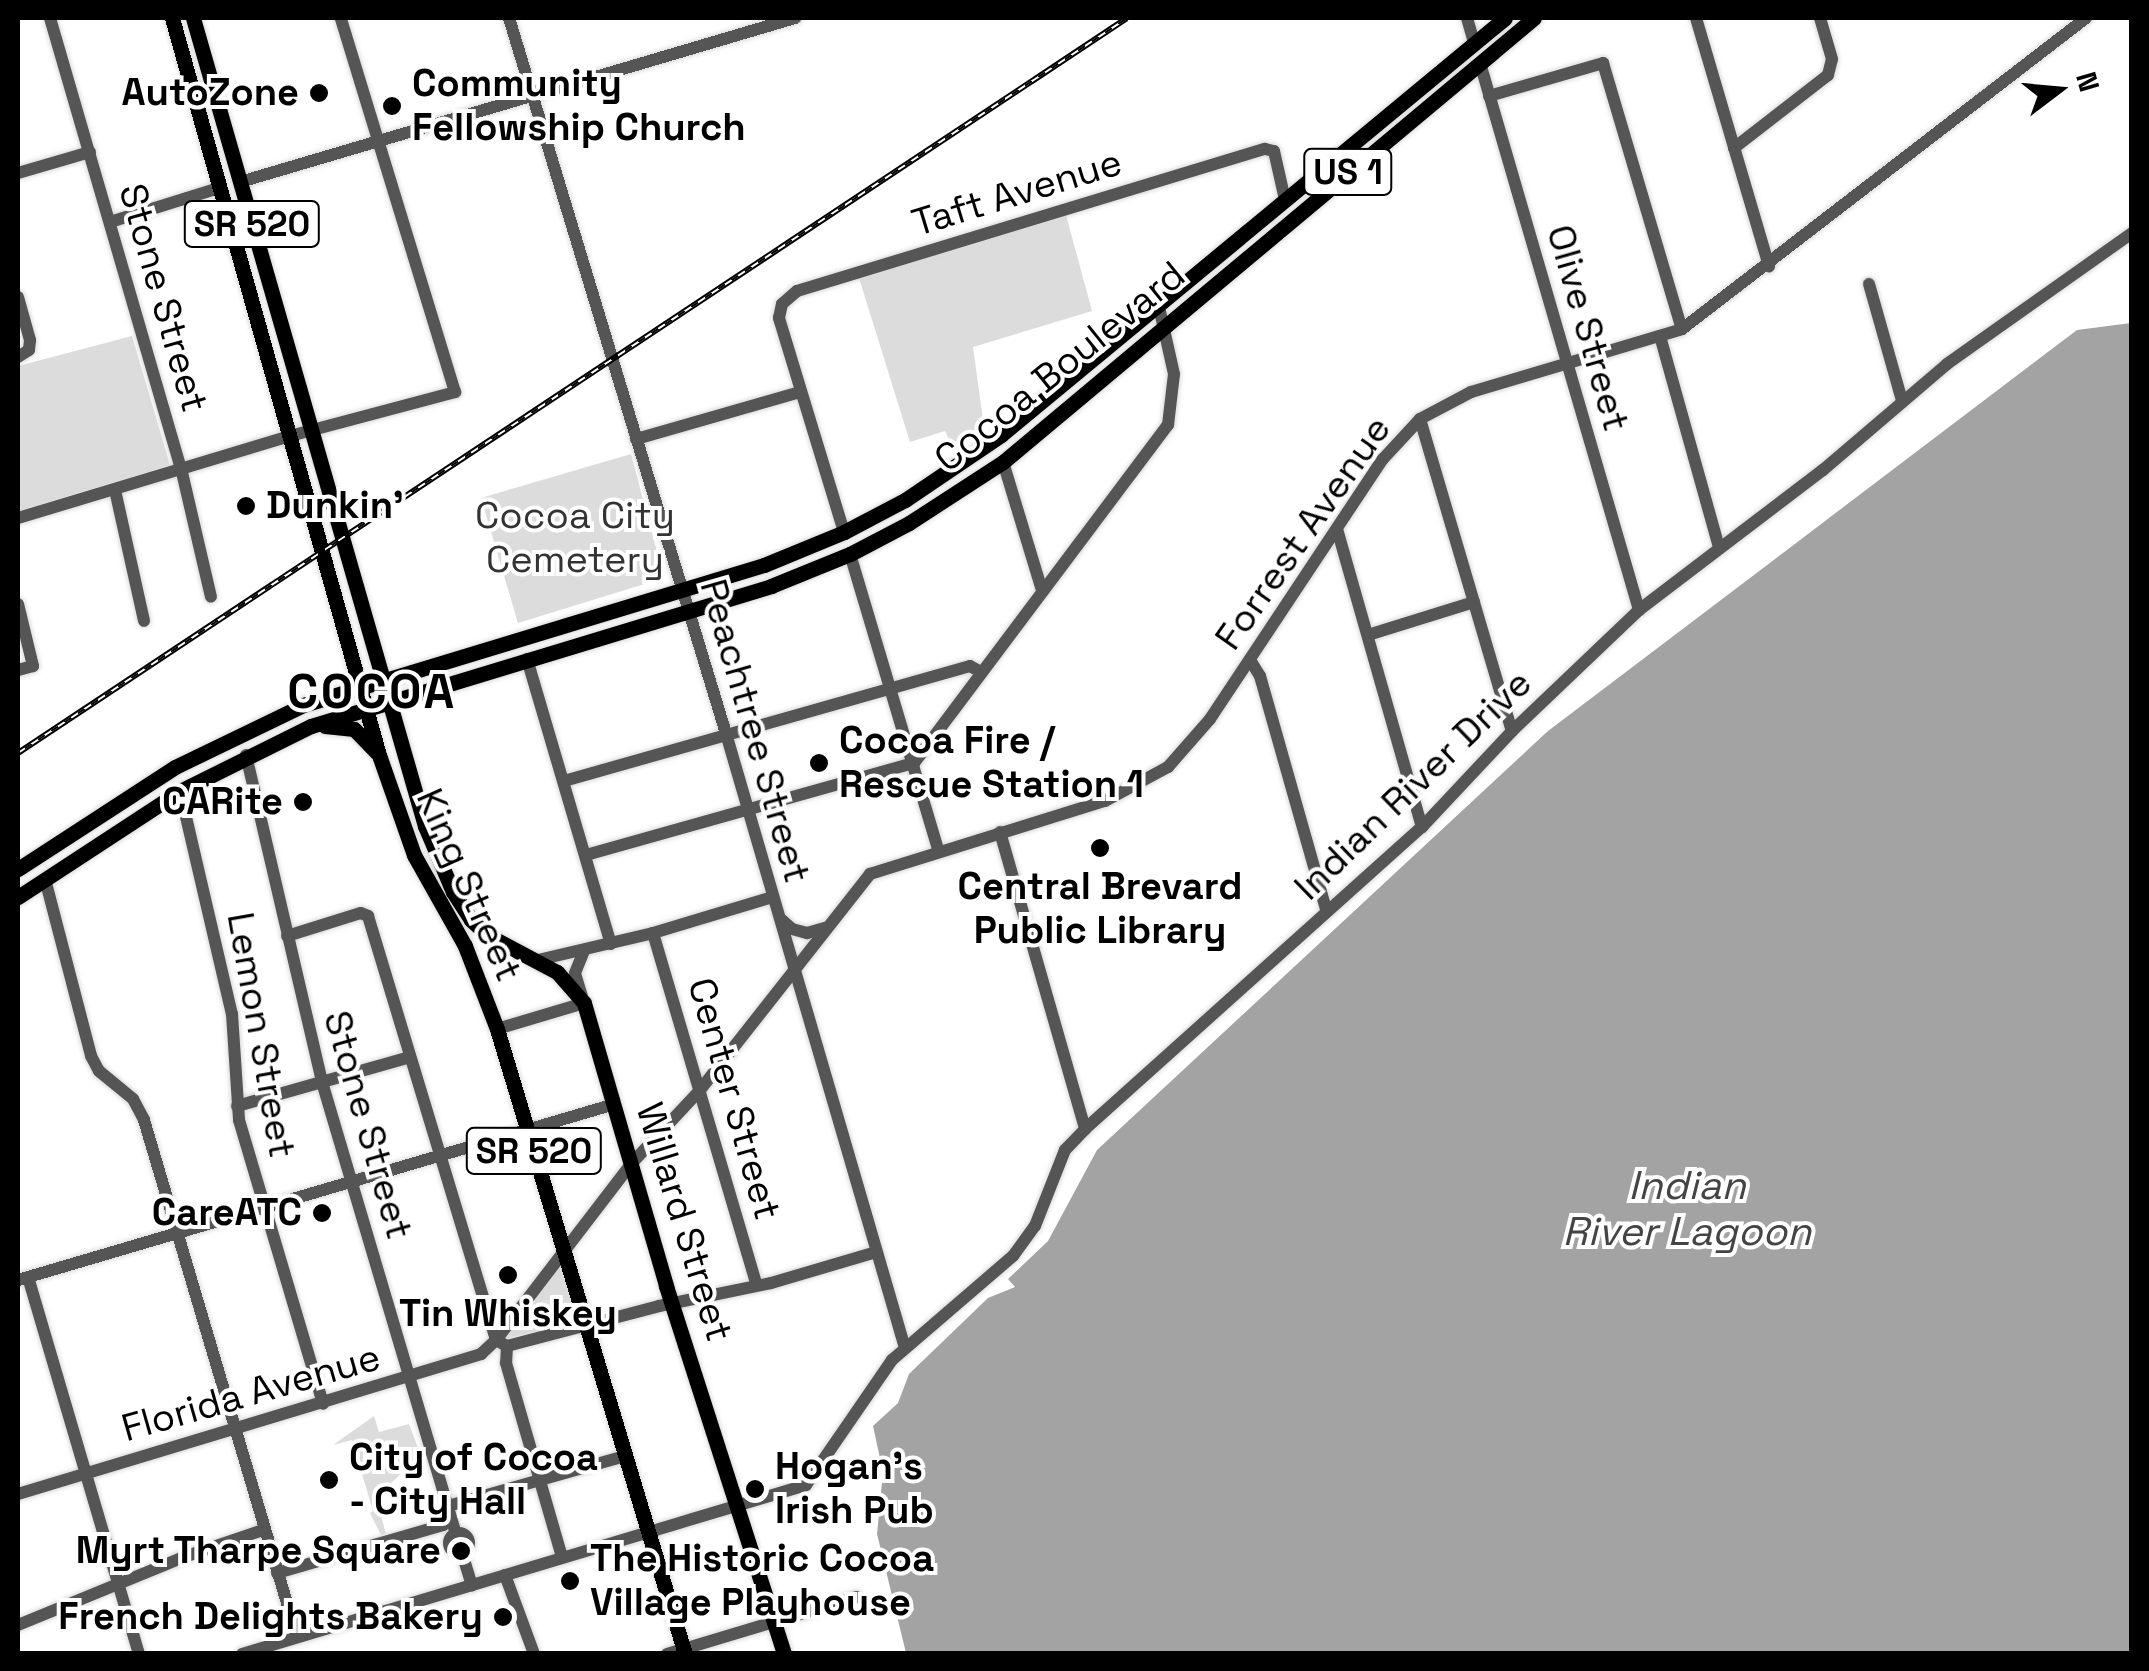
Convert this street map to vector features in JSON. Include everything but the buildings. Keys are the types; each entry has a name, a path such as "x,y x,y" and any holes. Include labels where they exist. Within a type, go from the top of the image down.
{"main road":[{"name":"King Street","path":"172,18 379,755 414,855 466,946 497,1029 626,1456"},
{"name":"King Street","path":"194,18 387,700 440,866"},
{"name":"Cocoa Boulevard","path":"18,869 209,748 360,684 764,565 844,532 925,487 995,440 1505,18"},
{"path":"1480,64 1488,44 1519,18"},
{"name":"Cocoa Boulevard","path":"18,897 180,791 311,726 366,706 798,577 850,554 972,484 1534,18"},
{"path":"1376,149 1398,123 1469,63 1474,44"},
{"path":"186,66 202,95 228,174 240,182"},
{"path":"219,188 236,208 272,295"},
{"path":"1003,462 1010,440 1030,411"},
{"path":"972,484 995,440"},
{"path":"311,726 354,729 379,755"},
{"path":"45,879 61,840"},
{"name":"Willard Street","path":"440,866 471,920 489,936 557,972 584,1003 673,1304 784,1654"},
{"name":"SR 520","path":"626,1456 676,1625 678,1652"}],"street":[{"name":"Stone Street","path":"50,18 181,468 211,597"},
{"path":"18,518 290,436 455,392 341,18"},
{"name":"Peachtree Street","path":"509,18 728,737 905,1348"},
{"path":"240,182 795,18"},
{"path":"1466,18 1474,44"},
{"path":"1696,18 1769,266"},
{"path":"1734,148 1828,75 1832,59 1820,18"},
{"name":"Forrest Avenue","path":"501,1343 564,1251 632,1163 700,1090 870,874 1105,801 1168,768 1193,743 1383,459 1420,420 1470,392 1682,329 1769,266 2086,18"},
{"path":"1489,96 1604,63 1682,329"},
{"name":"Olive Street","path":"1480,64 1639,610"},
{"name":"Taft Avenue","path":"800,392 779,318 782,304 797,291 1265,149 1274,151 1286,200"},
{"path":"18,173 90,152"},
{"path":"110,222 219,188"},
{"name":"Indian River Drive","path":"242,1654 806,1486 880,1376 905,1348 1013,1256 1035,1226 1065,1150 1086,1130 1422,827 1512,731 1639,610 1823,470 1947,364 2132,234"},
{"path":"1869,284 1902,401"},
{"path":"18,297 23,354"},
{"path":"586,855 914,763 1168,425 1174,389 1159,307"},
{"path":"1660,336 1663,360 1719,548"},
{"path":"636,440 800,392 844,532"},
{"path":"1420,420 1512,731"},
{"path":"1003,462 1042,590"},
{"path":"115,490 144,621"},
{"path":"1337,529 1422,827"},
{"path":"850,554 938,850"},
{"path":"1368,635 1474,602"},
{"path":"18,604 32,666 18,670"},
{"path":"527,658 611,944"},
{"path":"1250,660 1260,676 1326,910"},
{"path":"564,780 970,666 980,672"},
{"name":"Stone Street","path":"246,756 322,1082 448,1506"},
{"name":"Lemon Street","path":"180,791 232,1014 237,1106 323,1404"},
{"path":"1000,832 1086,1130"},
{"path":"45,879 90,1056 99,1072 133,1100 144,1120 297,1637"},
{"path":"538,960 653,933 774,897"},
{"path":"287,936 361,913 368,916 439,1156 501,1343 562,1558"},
{"path":"779,917 792,929 807,932 825,928"},
{"name":"Center Street","path":"653,933 756,1283"},
{"path":"497,1029 584,1003 575,973 576,962 584,951"},
{"path":"237,1106 410,1058"},
{"path":"140,1654 23,1279 615,1104"},
{"name":"Florida Avenue","path":"18,1494 468,1360 501,1343 756,1283 771,1283 876,1252"},
{"path":"448,1506 626,1456"},
{"path":"448,1506 456,1533 469,1539 462,1552 472,1585"},
{"path":"277,1573 443,1524 448,1520 448,1506"},
{"path":"18,1625 180,1558 263,1530"},
{"path":"505,1575 534,1654"},
{"path":"678,1652 857,1597"}],"green space":[{"path":"1066,215 1092,311 973,347 984,427 952,445 945,431 910,442 859,278"},
{"path":"132,336 170,465 18,511 18,366"},
{"name":"Cocoa City Cemetery","path":"631,454 664,578 518,623 481,498"},
{"path":"562,1263 579,1321 504,1339"},
{"path":"374,1416 379,1432 409,1424 423,1461 410,1465 384,1490 375,1493 386,1534 381,1535 370,1513 373,1511 352,1440 333,1445"}],"water":[{"name":"Indian River Lagoon","path":"2131,323 2131,1653 906,1653 877,1534 883,1472 873,1426 898,1403 909,1374 988,1298 1015,1287 1008,1279 1048,1241 1097,1150 1548,731 2077,330"}],"railway":[{"path":"18,753 1127,18"}],"place":[{"name":"AutoZone","path":"319,93"},
{"name":"Community Fellowship Church","path":"392,106"},
{"name":"Dunkin'","path":"246,506"},
{"name":"Cocoa Fire / Rescue Station 1","path":"819,763"},
{"name":"CARite","path":"303,802"},
{"name":"Central Brevard Public Library","path":"1100,848"},
{"name":"CareATC","path":"322,1213"},
{"name":"Tin Whiskey","path":"508,1275"},
{"name":"City of Cocoa - City Hall","path":"329,1480"},
{"name":"Hogan's Irish Pub","path":"755,1489"},
{"name":"Myrt Tharpe Square","path":"461,1551"},
{"name":"The Historic Cocoa Village Playhouse","path":"570,1581"},
{"name":"French Delights Bakery","path":"503,1617"}],"district":[{"name":"COCOA","path":"372,692"}]}
